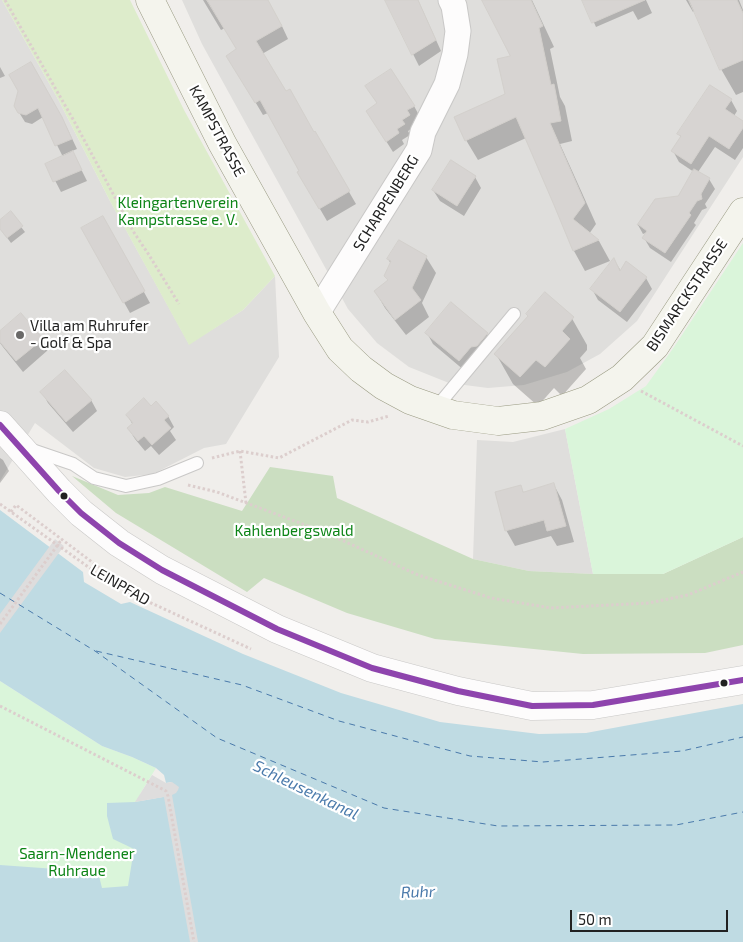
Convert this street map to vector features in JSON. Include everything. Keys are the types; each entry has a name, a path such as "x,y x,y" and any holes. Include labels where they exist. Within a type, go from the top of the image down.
{"main road":[{"name":"KAMPSTRASSE","path":"150,0 222,142 317,313"},
{"name":"BISMARCKSTRASSE","path":"317,313 340,349 361,369 384,386 410,400 452,415 498,421 542,416 588,400 622,378 655,346 743,212"}],"street":[{"name":"SCHARPENBERG","path":"317,313 418,150 423,132 446,84 455,54 458,31 454,6 451,0"},
{"path":"9,435 81,513 119,543 162,570 277,629 372,668 458,691 532,706 593,704 743,680"}],"lane":[{"path":"435,409 514,314"},
{"path":"9,435 73,464 94,478 126,486 158,479 197,463"}],"path":[{"path":"5,0 74,121 132,231 179,304"},
{"path":"622,378 646,395 743,446"},
{"path":"197,463 240,451 279,458 352,420 368,422 393,414"},
{"path":"240,451 246,504"},
{"path":"158,479 218,492 324,532 418,575 490,598 551,608 649,603 688,594 743,572"},
{"name":"LEINPFAD","path":"0,504 108,581 136,596 251,649"},
{"path":"11,512 16,505 104,571 108,581"},
{"path":"0,624 62,539"},
{"path":"0,706 166,791 194,942"}],"shaded area":[{"path":"0,0 2,0 58,99 110,201 189,344 243,310 275,276 279,357 226,444 204,448 153,474 125,477 94,468 35,423 0,481"},
{"path":"182,0 743,0 743,157 637,321 600,354 567,372 524,385 488,388 449,383 409,367 377,343 348,309 202,44"},
{"path":"565,429 593,574 529,571 473,559 477,440 513,442"}],"green space":[{"name":"Kleingartenverein Kampstrasse e. V.","path":"2,0 130,0 184,110 275,276 243,310 189,345 110,201 58,99"},
{"path":"743,243 743,537 663,574 593,574 565,429 609,409 646,386"},
{"name":"Kahlenbergswald","path":"270,467 333,476 337,498 473,559 529,571 593,574 663,574 743,537 743,645 705,653 583,654 435,639 347,613 264,578 247,592 116,513 72,476 118,495 149,493 165,487 242,511"},
{"name":"Saarn-Mendener Ruhraue","path":"0,681 102,746 156,768 140,794 175,942 0,942"}],"water":[{"path":"0,510 83,572 84,582 121,604 130,602 243,654 341,693 440,722 539,734 586,733 743,704 743,942 0,942 0,865 98,872 102,888 128,886 134,849 113,839 107,816 107,803 135,802 168,796 172,782 166,783 164,775 156,768 102,746 0,681"}],"pier":[{"path":"55,539 64,546 0,633 0,614"},
{"path":"152,775 166,783 172,782 179,787 176,793 172,795 198,942 190,942 164,797 135,802"}],"building":[{"path":"207,0 268,0 282,26 256,41 286,91 290,89 350,191 319,209 297,172 299,171 260,100 255,103 226,56 236,49"},
{"path":"385,0 418,0 436,40 412,55"},
{"path":"482,0 531,0 543,26 539,28 551,85 554,84 561,121 550,123 585,203 573,219 599,240 573,251 516,117 465,141 454,117 505,94 497,59 510,56"},
{"path":"582,0 645,0 592,23"},
{"path":"689,0 737,0 743,13 743,60 720,70"},
{"path":"31,62 62,117 72,139 55,146 38,108 26,115 18,113 14,106 18,91 9,75"},
{"path":"391,69 415,106 407,110 410,115 402,120 405,124 397,129 399,133 386,142 366,111 377,103 365,86"},
{"path":"710,85 732,99 725,109 743,121 743,128 729,149 709,136 691,164 671,151 681,136 677,134"},
{"path":"73,151 82,170 53,182 45,164"},
{"path":"451,160 476,176 457,206 432,190"},
{"path":"694,169 710,178 701,194 702,199 697,201 689,213 691,215 665,253 642,238 647,231 640,224 637,225 655,199 678,196"},
{"path":"11,211 23,226 7,238 0,229 0,220"},
{"path":"103,216 145,291 123,303 81,228"},
{"path":"399,240 427,256 412,288 421,300 395,320 374,291 388,280 384,276 391,261 387,259"},
{"path":"614,258 620,271 626,261 647,277 620,312 590,289"},
{"path":"545,292 574,317 562,331 570,339 545,367 536,360 520,377 494,354 528,316 526,314"},
{"path":"451,302 488,333 477,346 471,347 459,361 425,333"},
{"name":"Villa am Ruhrufer - Golf & Spa","path":"21,313 43,339 16,361 0,342 0,331"},
{"path":"65,370 92,400 66,422 40,392"},
{"path":"144,398 151,406 156,401 169,416 164,420 171,428 152,445 144,436 138,441 127,428 133,423 126,415"},
{"path":"554,483 566,526 547,531 544,520 505,531 495,492 521,485 523,492"}],"ferry route":[{"path":"0,593 95,651 217,738 384,808 498,826 676,825 743,812"},
{"path":"96,651 242,685 339,721 470,756 543,762 682,751 743,737"}],"transit line":[{"path":"0,425 81,513 119,543 162,570 277,629 372,668 458,691 532,706 593,705 743,680"}],"place":[{"name":"Villa am Ruhrufer - Golf & Spa","path":"20,335"}],"water label":[{"name":"Schleusenkanal","path":"306,790"},
{"name":"Ruhr","path":"418,892"}]}
